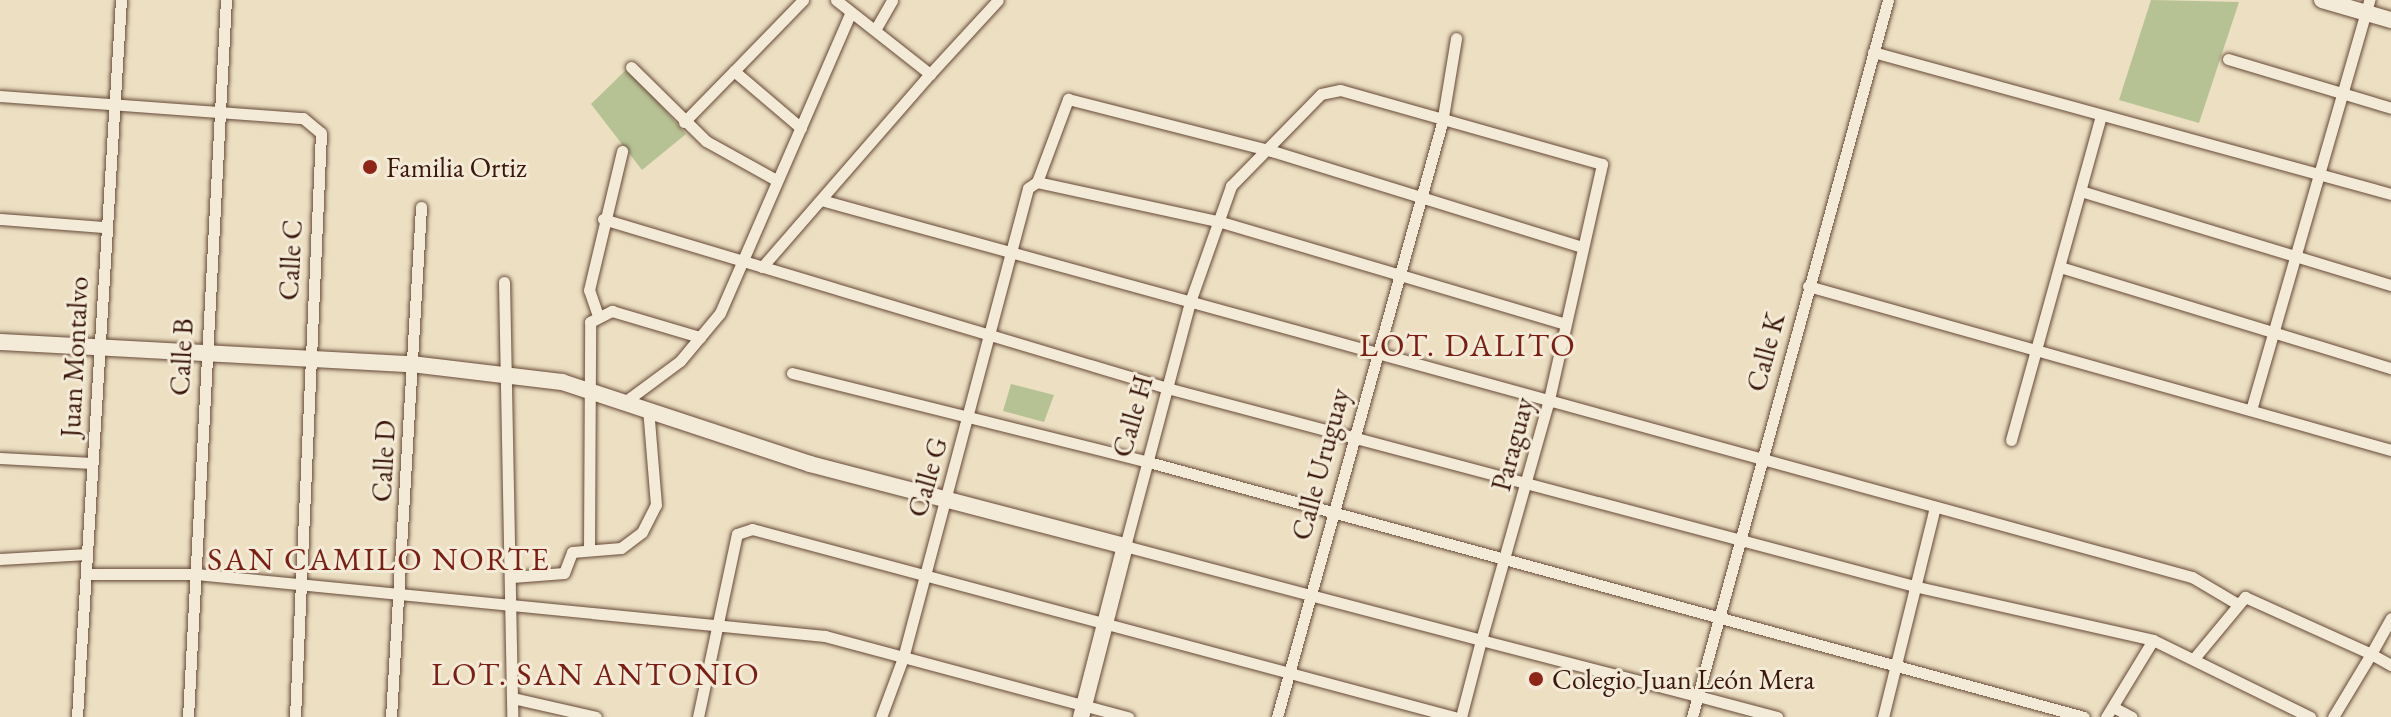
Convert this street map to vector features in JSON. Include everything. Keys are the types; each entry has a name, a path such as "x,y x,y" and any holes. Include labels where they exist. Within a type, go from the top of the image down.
{"street":[{"name":"Juan Montalvo","path":"77,717 104,227 116,103 121,0"},
{"name":"Calle B","path":"188,717 217,110 226,0"},
{"path":"684,122 803,0"},
{"path":"836,0 930,74"},
{"path":"875,30 892,0"},
{"path":"762,267 998,0"},
{"name":"Calle K","path":"1692,717 1717,615 1888,0"},
{"path":"2322,0 2367,6 2391,20"},
{"path":"2251,410 2339,94 2367,6"},
{"path":"626,401 700,337 745,262 776,180 851,12"},
{"name":"Calle Uruguay","path":"1277,717 1374,353 1442,123 1456,38"},
{"path":"1873,52 2391,194"},
{"path":"2228,59 2391,108"},
{"path":"631,67 684,122 776,180"},
{"path":"734,71 801,128"},
{"name":"Calle H","path":"1083,711 1145,461 1190,302 1218,221 1239,173 1272,151 1310,100 1340,90 1442,123 1602,164"},
{"name":"Calle C","path":"0,96 303,118 321,133 308,360 295,717"},
{"name":"Calle G","path":"881,717 903,658 1028,188 1037,182 1068,99 1272,151"},
{"path":"2011,440 2101,115"},
{"path":"589,550 586,389 589,327 597,313 589,290 603,219 622,151"},
{"path":"1272,151 1420,200 1582,247"},
{"name":"Paraguay","path":"1461,717 1548,404 1602,164"},
{"path":"1037,182 1218,221 1399,272 1565,324"},
{"path":"2081,191 2296,253 2391,285"},
{"path":"821,200 1014,248 1190,302 1548,404 2192,577 2236,603"},
{"name":"Calle D","path":"391,717 401,596 421,207"},
{"path":"0,219 104,227"},
{"path":"603,219 991,331 1167,388 1918,587 2153,640 2196,656 2310,717"},
{"path":"2060,267 2272,335 2391,368"},
{"path":"504,282 514,608 512,717"},
{"path":"1808,286 2391,450"},
{"path":"597,313 612,311 700,337"},
{"path":"0,342 505,371 626,401 810,464 1777,717"},
{"path":"792,373 968,422 1145,461 2084,717"},
{"path":"512,577 564,573 572,552 623,547 655,509 648,408"},
{"path":"0,458 92,463"},
{"path":"1883,717 1918,587 1935,507"},
{"path":"698,717 737,534 752,529 924,579 1105,623 1454,717"},
{"path":"0,559 87,554"},
{"path":"86,574 196,574 514,608 825,636 1083,711 1128,717"},
{"path":"2196,656 2236,603 2256,597 2391,665"},
{"path":"2333,717 2391,618"},
{"path":"2132,717 2110,712 2153,640"},
{"path":"513,698 596,717"}],"green space":[{"path":"2151,0 2239,2 2199,123 2119,100"},
{"path":"628,68 686,134 642,170 591,104"},
{"path":"1011,384 1054,395 1044,422 1003,411"}],"place":[{"name":"Familia Ortiz","path":"370,167"},
{"name":"Colegio Juan León Mera","path":"1536,679"}],"district":[{"name":"LOT. DALITO","path":"1468,345"},
{"name":"SAN CAMILO NORTE","path":"379,559"},
{"name":"LOT. SAN ANTONIO","path":"596,674"}]}
